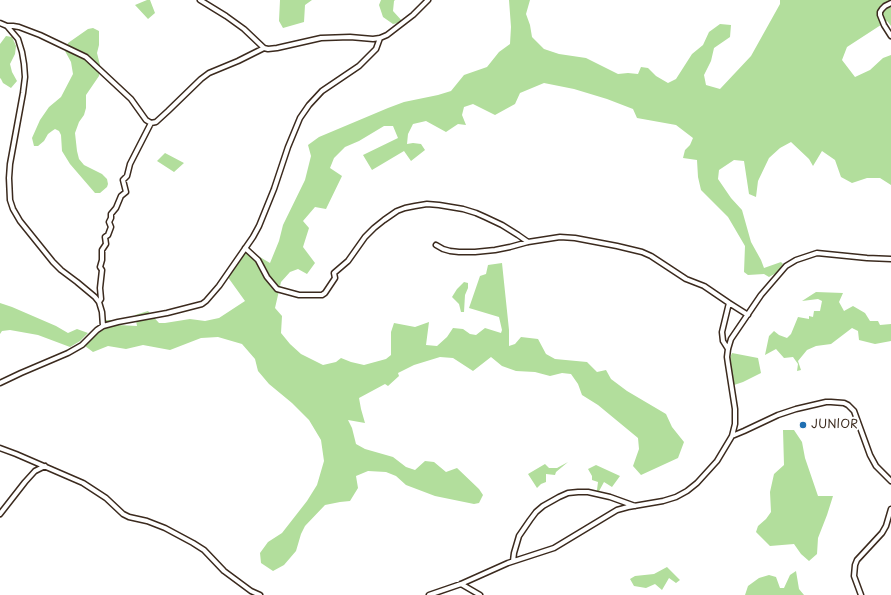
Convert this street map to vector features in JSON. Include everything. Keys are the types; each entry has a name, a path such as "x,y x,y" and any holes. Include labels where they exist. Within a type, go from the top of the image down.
{"street":[{"path":"200,0 232,20 264,48 268,49 321,38 380,38 387,35 428,0"},
{"path":"891,3 880,12 884,25 891,36"},
{"path":"0,23 26,29 86,57 131,99 146,120 151,123"},
{"path":"8,26 18,39 22,52 25,77 21,110 10,164 10,200 20,222 53,262 61,270 89,291 99,302 102,312 102,326"},
{"path":"0,383 68,353 82,345 102,326 202,304 211,296 245,248 265,214 288,147 300,118 312,101 322,91 359,66 376,49 380,38"},
{"path":"99,302 101,299 100,288 102,270 100,267 102,250 106,244 105,237 108,235 111,226 111,214 116,208 121,196 126,192 124,180 127,176 130,164 151,123 156,122 209,73 238,62 264,48"},
{"path":"245,248 258,260 267,277 277,289 299,295 318,295 325,293 335,278 334,273 348,261 365,237 374,228 390,216 410,207 427,204 439,205 476,213 493,220 528,242"},
{"path":"436,245 442,249 450,251 475,252 510,248 528,242 560,237 575,238 617,246 642,252 651,256 686,279 704,286 748,314"},
{"path":"429,595 461,584 513,561 554,548 617,510 663,502 687,491 714,465 732,436 735,424 735,409 728,364 728,349 733,336 761,295 786,266 796,260 817,253 891,259"},
{"path":"728,349 723,341 722,332 729,303"},
{"path":"732,436 778,415 796,409 826,402 844,403 854,411 870,455 876,466 891,481"},
{"path":"0,448 83,483 106,498 123,514 129,517 147,521 165,528 193,542 204,550 224,571 251,591 260,595"},
{"path":"0,514 35,471 45,466"},
{"path":"513,561 520,536 530,520 543,506 559,496 568,493 588,492 610,497 635,506"},
{"path":"861,595 854,576 854,565 882,533 886,526 891,509"},
{"path":"461,584 480,595"}],"green space":[{"path":"150,0 155,13 148,19 135,5"},
{"path":"280,0 312,0 305,5 304,22 283,28 279,21"},
{"path":"381,0 395,0 393,11 403,22 393,24 383,17 379,5"},
{"path":"509,0 530,0 526,14 532,37 544,49 559,54 586,58 618,74 638,74 641,67 648,68 656,76 668,83 676,79 692,54 703,45 709,32 720,24 731,25 730,37 714,48 711,61 704,75 706,85 720,89 751,56 780,4 780,0 891,0 891,26 887,21 847,47 842,60 855,77 870,70 883,58 891,55 891,185 880,178 867,178 852,183 841,177 835,160 822,151 813,166 809,159 791,142 780,148 769,158 758,181 756,197 749,194 744,161 734,160 719,170 718,179 731,198 742,210 751,242 764,268 781,262 783,264 778,272 769,277 764,274 748,275 744,272 745,246 728,217 701,190 698,177 697,160 683,158 685,150 690,145 693,138 676,125 637,118 633,109 607,99 574,89 544,83 520,93 515,104 495,115 473,104 464,107 462,115 466,125 458,124 446,132 426,121 413,124 408,134 407,144 421,144 425,150 411,161 404,151 372,170 363,155 398,138 393,126 384,126 359,141 345,147 334,158 330,168 342,176 326,209 315,207 303,221 309,228 303,247 315,263 307,274 298,269 290,272 281,282 275,308 282,316 281,333 301,354 323,365 336,362 341,358 364,365 386,359 391,355 391,332 394,323 415,327 429,322 426,345 437,346 447,337 453,328 463,329 470,334 476,335 485,328 501,333 502,330 499,317 469,308 480,276 486,274 488,265 502,263 509,330 509,346 515,344 521,337 538,339 546,354 555,359 587,362 597,372 606,370 611,379 627,391 666,414 672,427 684,442 678,458 641,475 633,466 639,449 638,438 598,405 582,395 578,384 571,374 562,373 550,376 535,372 516,371 502,366 491,357 473,371 453,358 440,357 414,365 398,373 399,376 388,386 385,384 359,398 365,423 348,420 352,428 356,444 365,449 393,457 406,467 415,470 425,461 434,462 446,472 457,468 479,489 483,495 479,503 474,504 435,496 406,485 396,476 386,472 368,471 356,476 358,488 350,501 325,505 305,526 296,551 284,565 273,571 261,563 260,553 268,542 282,533 307,501 317,485 324,461 321,440 309,420 292,403 269,384 258,371 255,359 242,344 218,337 201,338 170,350 143,345 126,349 108,346 93,352 85,346 102,330 105,320 112,320 118,325 137,326 135,315 148,311 159,323 190,319 205,321 219,318 245,301 227,276 248,250 270,263 279,241 283,225 305,180 311,156 308,145 319,137 388,108 404,102 451,91 464,75 487,67 499,52 510,44 511,27"},
{"path":"93,28 99,31 99,45 97,53 100,65 99,76 86,95 86,108 84,115 79,122 75,133 79,159 84,165 102,174 107,179 107,187 100,193 95,193 70,164 62,151 61,135 59,131 55,129 52,131 38,146 34,146 32,138 40,120 49,107 61,97 73,74 71,62 65,51 68,43 88,29"},
{"path":"6,36 12,37 16,46 15,54 10,64 17,81 11,88 3,83 0,78 0,44"},
{"path":"165,153 184,163 174,172 157,161"},
{"path":"464,282 468,283 468,288 465,295 464,312 461,312 459,304 452,297"},
{"path":"816,292 843,293 839,302 844,311 853,306 865,313 870,321 878,321 880,325 891,324 891,341 875,344 859,340 858,331 852,328 831,344 816,346 807,350 798,361 801,370 797,371 798,364 793,357 784,358 776,349 765,355 769,336 774,331 787,338 791,334 798,317 809,319 809,316 813,317 814,311 820,311 822,301 818,299 802,301"},
{"path":"0,303 56,326 68,333 77,329 88,333 80,341 70,347 38,335 10,330 2,331 0,334"},
{"path":"732,353 758,358 761,373 734,385 729,360"},
{"path":"783,430 794,430 802,442 805,458 818,496 833,496 818,538 817,554 809,561 801,554 794,544 770,546 756,532 758,526 771,512 770,492 774,474 784,465"},
{"path":"568,462 556,472 555,475 546,474 546,482 537,488 528,474 545,464 549,468 557,468"},
{"path":"596,465 620,476 612,487 604,482 598,493 598,482 592,480 592,476 588,469"},
{"path":"667,567 680,580 676,583 669,578 662,590 655,584 646,588 634,586 630,579 635,576 654,574"},
{"path":"796,571 799,589 804,595 745,595 748,586 759,578 769,575 776,577 780,588 784,588 790,575"}],"place":[{"name":"JUNIOR","path":"803,425"}]}
